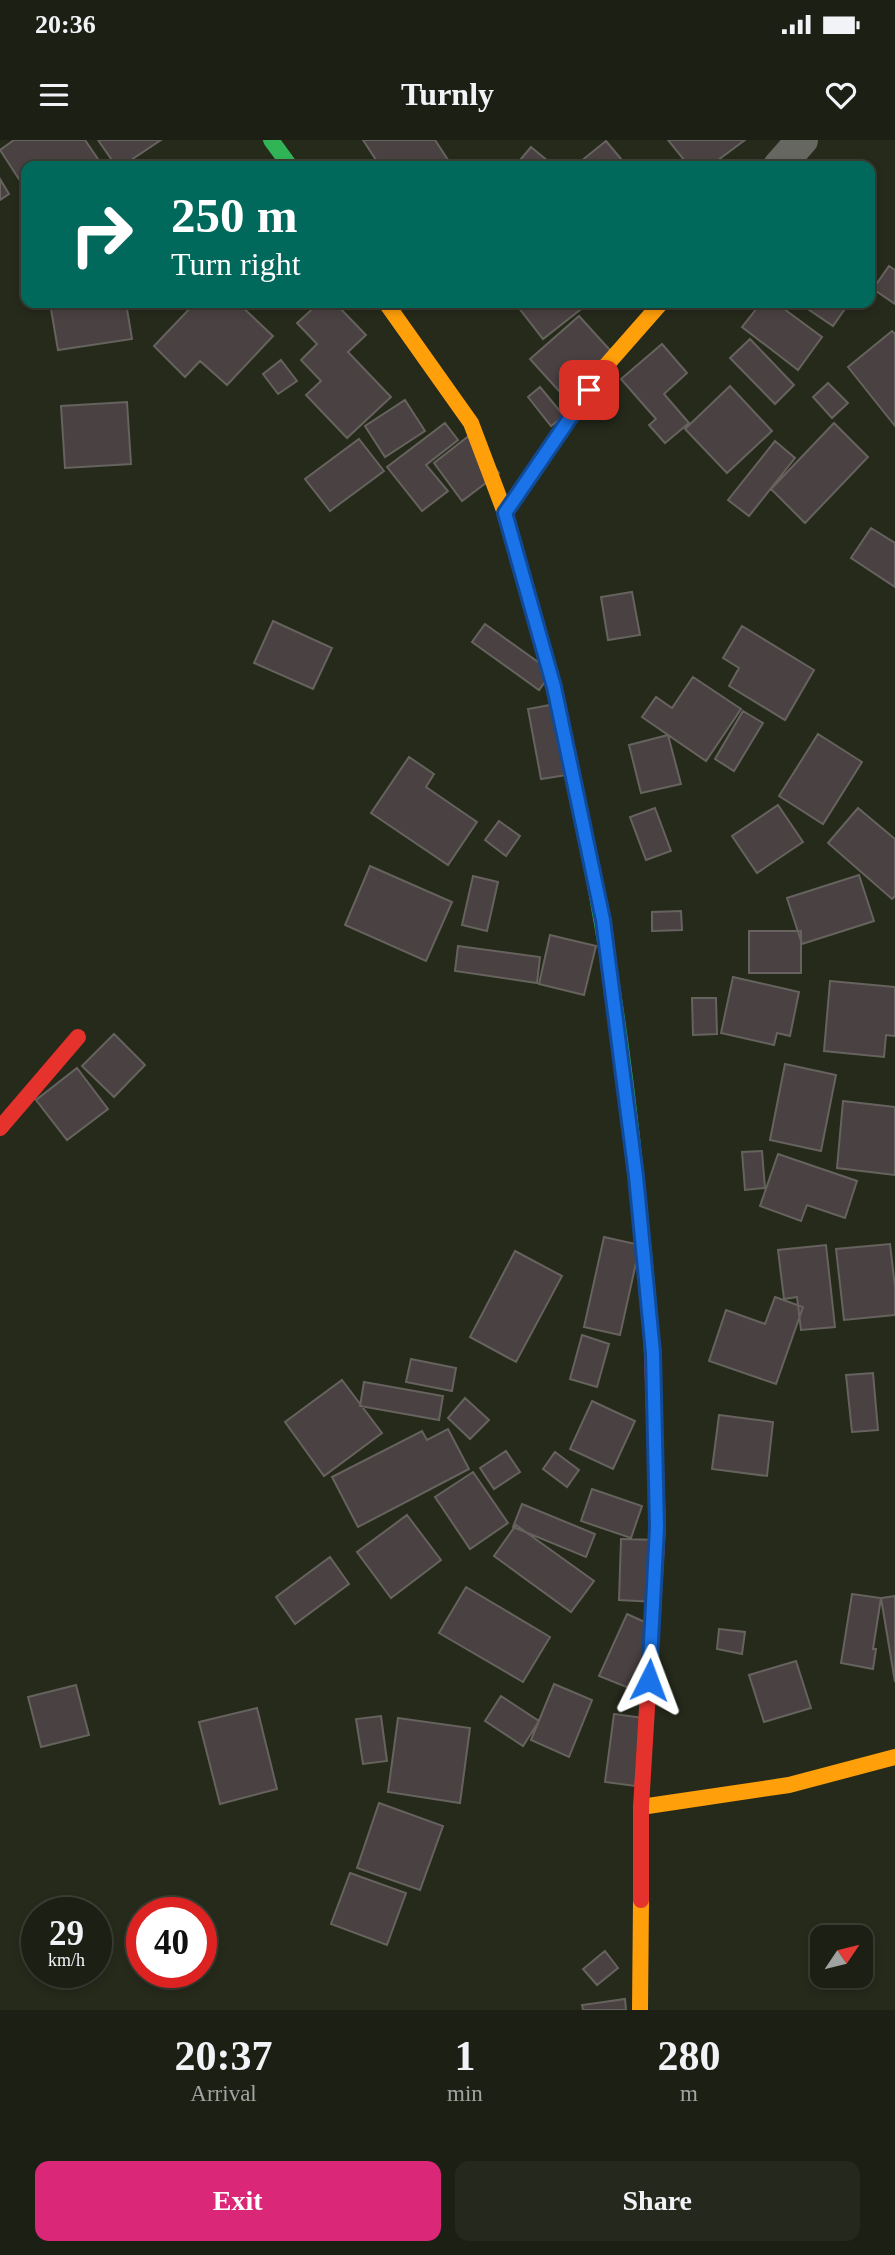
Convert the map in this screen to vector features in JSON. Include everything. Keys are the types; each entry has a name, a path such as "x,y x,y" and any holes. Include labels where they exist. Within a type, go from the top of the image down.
{"street":[{"path":"271,140 286,161"},
{"path":"783,161 802,140"},
{"path":"390,308 471,423 505,513 554,687 603,920 636,1176 653,1353 657,1527 641,1807 640,2010"},
{"path":"505,513 603,369 657,308"},
{"path":"0,1128 78,1037"},
{"path":"641,1807 789,1785 895,1757"}],"building":[{"path":"14,140 85,140 99,161 21,161 21,182 0,150"},
{"path":"98,140 161,140 130,161 113,161"},
{"path":"363,140 435,140 449,161 377,161"},
{"path":"668,140 745,140 717,161 685,161"},
{"path":"606,141 623,161 581,161"},
{"path":"531,147 548,161 519,161"},
{"path":"0,179 9,194 0,200"},
{"path":"889,266 895,270 895,304 875,290 875,286"},
{"path":"127,308 132,339 58,350 51,309"},
{"path":"190,308 243,308 273,336 227,385 200,361 185,377 154,346"},
{"path":"314,308 340,308 366,335 348,352 391,397 347,438 306,395 321,381 301,360 317,344 297,323"},
{"path":"519,308 582,308 543,339"},
{"path":"757,308 783,308 822,337 798,370 742,327"},
{"path":"806,308 846,308 833,326"},
{"path":"579,316 618,359 569,402 530,359"},
{"path":"892,331 895,334 895,426 848,367"},
{"path":"750,339 794,385 775,404 730,358"},
{"path":"662,344 687,373 664,394 689,423 665,443 649,425 656,419 621,379"},
{"path":"281,360 297,381 278,394 263,374"},
{"path":"828,383 848,403 832,418 813,397"},
{"path":"730,386 772,431 727,473 685,429"},
{"path":"540,387 564,416 551,426 528,397"},
{"path":"405,400 425,431 385,457 365,426"},
{"path":"127,402 131,464 65,468 61,406"},
{"path":"445,423 458,440 426,465 448,491 422,511 387,467"},
{"path":"834,423 868,457 805,523 771,489"},
{"path":"470,435 499,473 462,501 434,463"},
{"path":"359,439 384,471 330,511 305,479"},
{"path":"775,441 795,458 749,516 728,500"},
{"path":"871,528 895,543 895,587 851,558"},
{"path":"632,592 640,635 608,640 601,597"},
{"path":"273,621 332,648 313,689 254,663"},
{"path":"485,624 552,672 539,690 472,642"},
{"path":"742,626 814,670 785,720 729,686 739,668 723,658"},
{"path":"693,677 741,709 706,761 642,717 656,697 672,708"},
{"path":"561,703 573,774 541,779 528,709"},
{"path":"743,711 763,723 734,771 715,759"},
{"path":"818,734 862,762 823,824 779,796"},
{"path":"668,735 681,784 641,793 629,745"},
{"path":"409,757 434,774 426,787 477,822 448,865 371,813"},
{"path":"778,805 803,842 757,873 732,836"},
{"path":"655,808 671,851 646,860 630,817"},
{"path":"858,808 895,839 895,896 892,899 828,843"},
{"path":"499,821 520,836 506,856 485,840"},
{"path":"370,866 452,902 426,961 345,925"},
{"path":"859,875 874,921 802,944 787,898"},
{"path":"473,876 498,882 487,931 462,925"},
{"path":"681,911 682,930 652,931 652,912"},
{"path":"749,931 801,931 801,973 749,973"},
{"path":"550,935 596,946 584,995 539,984"},
{"path":"458,946 540,957 537,983 455,971"},
{"path":"733,977 799,992 790,1036 777,1033 774,1045 721,1033"},
{"path":"830,981 895,987 895,1036 886,1035 884,1057 824,1051"},
{"path":"692,998 716,998 717,1034 693,1035"},
{"path":"114,1034 145,1065 114,1097 82,1066"},
{"path":"785,1064 836,1075 821,1151 770,1140"},
{"path":"77,1068 108,1109 67,1140 36,1100"},
{"path":"843,1101 895,1107 895,1175 837,1168"},
{"path":"762,1151 765,1188 745,1190 742,1152"},
{"path":"778,1154 857,1181 845,1218 807,1205 801,1221 760,1206"},
{"path":"604,1237 640,1245 620,1335 584,1327"},
{"path":"890,1244 895,1315 844,1320 836,1249"},
{"path":"826,1245 835,1327 801,1330 797,1297 784,1299 778,1250"},
{"path":"515,1251 562,1276 516,1362 470,1337"},
{"path":"775,1297 803,1307 776,1384 709,1361 726,1310 765,1324"},
{"path":"582,1335 609,1344 597,1387 570,1379"},
{"path":"411,1359 456,1368 452,1391 406,1382"},
{"path":"873,1373 878,1430 852,1432 846,1375"},
{"path":"342,1380 382,1433 324,1476 285,1422"},
{"path":"364,1382 443,1396 439,1420 360,1406"},
{"path":"465,1398 489,1420 470,1439 448,1418"},
{"path":"592,1401 635,1421 613,1469 570,1449"},
{"path":"719,1415 773,1422 767,1476 712,1469"},
{"path":"448,1429 469,1469 358,1527 332,1477 422,1431 427,1440"},
{"path":"506,1451 520,1472 494,1489 480,1468"},
{"path":"555,1452 579,1470 567,1487 543,1469"},
{"path":"473,1472 508,1523 470,1549 435,1497"},
{"path":"592,1489 642,1506 631,1538 581,1521"},
{"path":"522,1504 595,1534 586,1557 513,1527"},
{"path":"407,1515 441,1560 391,1598 357,1552"},
{"path":"516,1525 594,1581 571,1612 494,1556"},
{"path":"621,1539 659,1540 656,1602 619,1600"},
{"path":"330,1557 349,1584 295,1624 276,1597"},
{"path":"466,1587 550,1637 523,1682 439,1633"},
{"path":"852,1594 881,1598 873,1649 876,1649 873,1669 841,1663"},
{"path":"895,1596 895,1682 881,1598"},
{"path":"627,1614 656,1627 629,1688 599,1676"},
{"path":"719,1629 745,1632 742,1654 717,1649"},
{"path":"796,1661 811,1708 764,1722 749,1675"},
{"path":"554,1684 592,1700 569,1757 531,1740"},
{"path":"76,1685 89,1735 41,1747 28,1697"},
{"path":"501,1696 539,1721 523,1746 485,1721"},
{"path":"257,1708 277,1789 220,1804 199,1722"},
{"path":"614,1714 644,1718 635,1786 605,1782"},
{"path":"381,1716 387,1761 363,1764 356,1719"},
{"path":"398,1718 470,1728 460,1803 388,1792"},
{"path":"379,1803 443,1826 420,1890 357,1868"},
{"path":"350,1873 406,1893 387,1945 331,1924"},
{"path":"605,1951 618,1968 597,1985 583,1969"},
{"path":"625,1999 626,2010 583,2010 582,2005"}],"traffic: fast":[{"path":"271,140 286,161"},
{"path":"584,830 617,1016 651,1329"}],"traffic: slow":[{"path":"390,308 471,423 505,513 554,687 584,830"},
{"path":"505,513 603,369 657,308"},
{"path":"641,1807 789,1785 895,1757"},
{"path":"640,2010 641,1900"}],"traffic: jam":[{"path":"0,1128 78,1037"},
{"path":"641,1900 641,1807 658,1527 651,1329"}],"route":[{"path":"589,390 505,513 554,687 603,920 636,1176 653,1353 657,1527 649,1680"}]}
